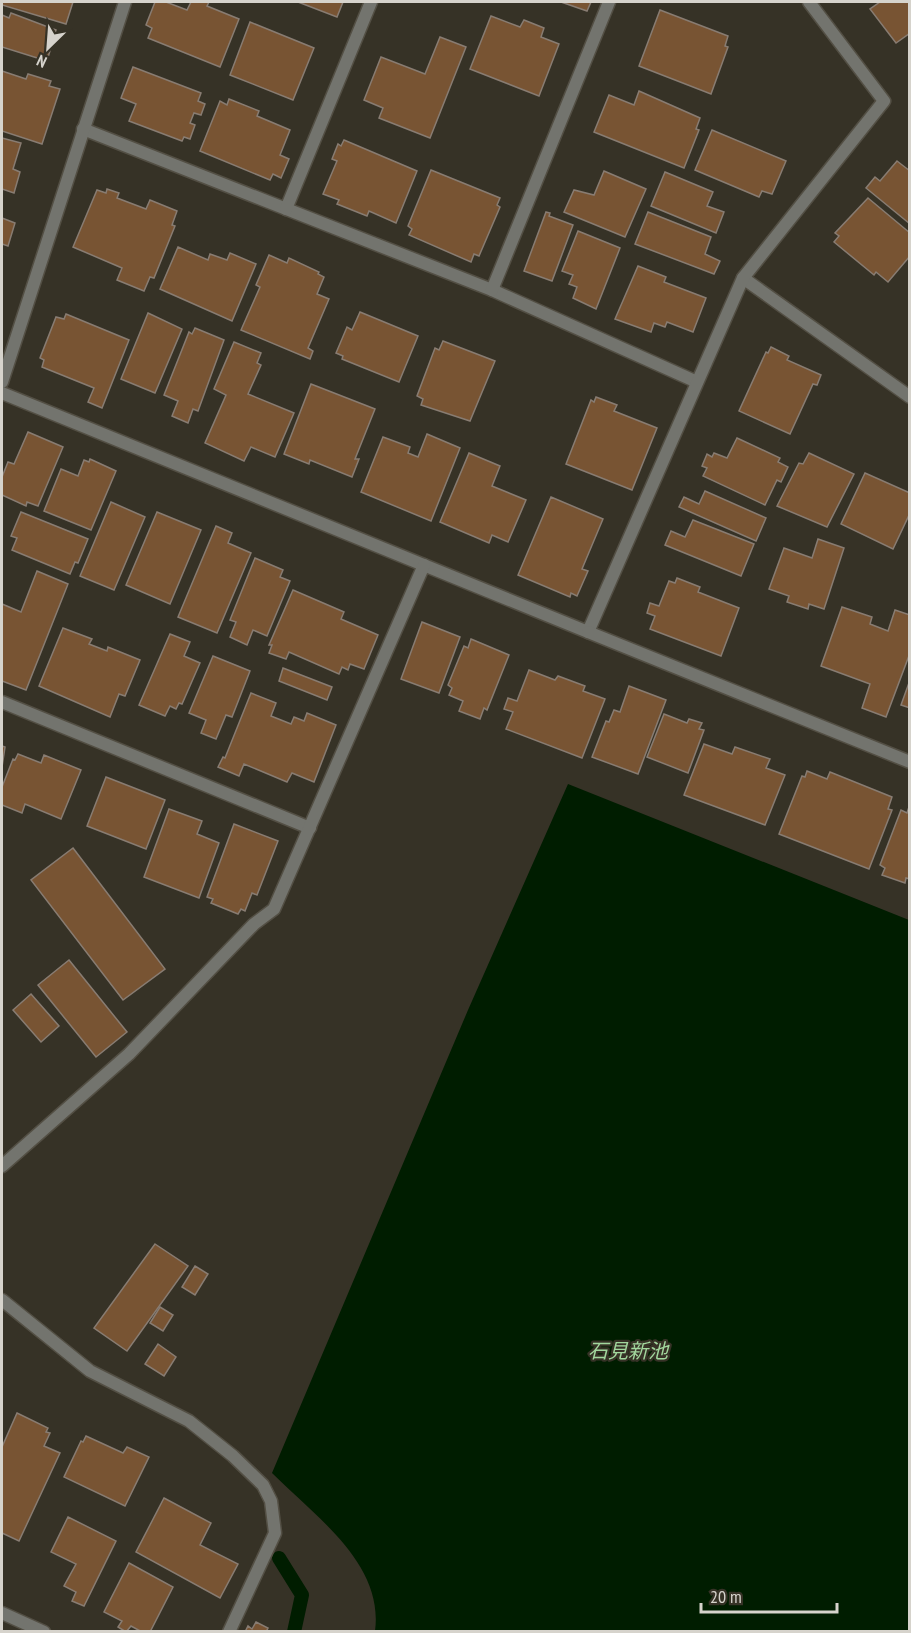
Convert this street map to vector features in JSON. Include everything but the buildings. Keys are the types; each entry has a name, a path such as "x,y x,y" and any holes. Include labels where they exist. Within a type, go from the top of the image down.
{"street":[{"path":"2,382 125,2"},
{"path":"286,209 371,2"},
{"path":"492,290 609,2"},
{"path":"588,632 743,278 884,100 809,2"},
{"path":"83,129 492,290 697,382"},
{"path":"743,278 909,397"},
{"path":"2,393 909,762"},
{"path":"2,1166 129,1054 254,924 274,909 424,565"},
{"path":"2,702 310,828"},
{"path":"2,1300 90,1371 189,1420 233,1456 263,1485 271,1501 275,1533 229,1632"},
{"path":"2,1613 44,1632"}],"water":[{"name":"石見新池","path":"568,784 909,920 909,1631 375,1631 375,1607 369,1584 358,1563 326,1525 272,1473 468,1010"}],"waterway":[{"path":"279,1558 302,1595 294,1632"}]}
